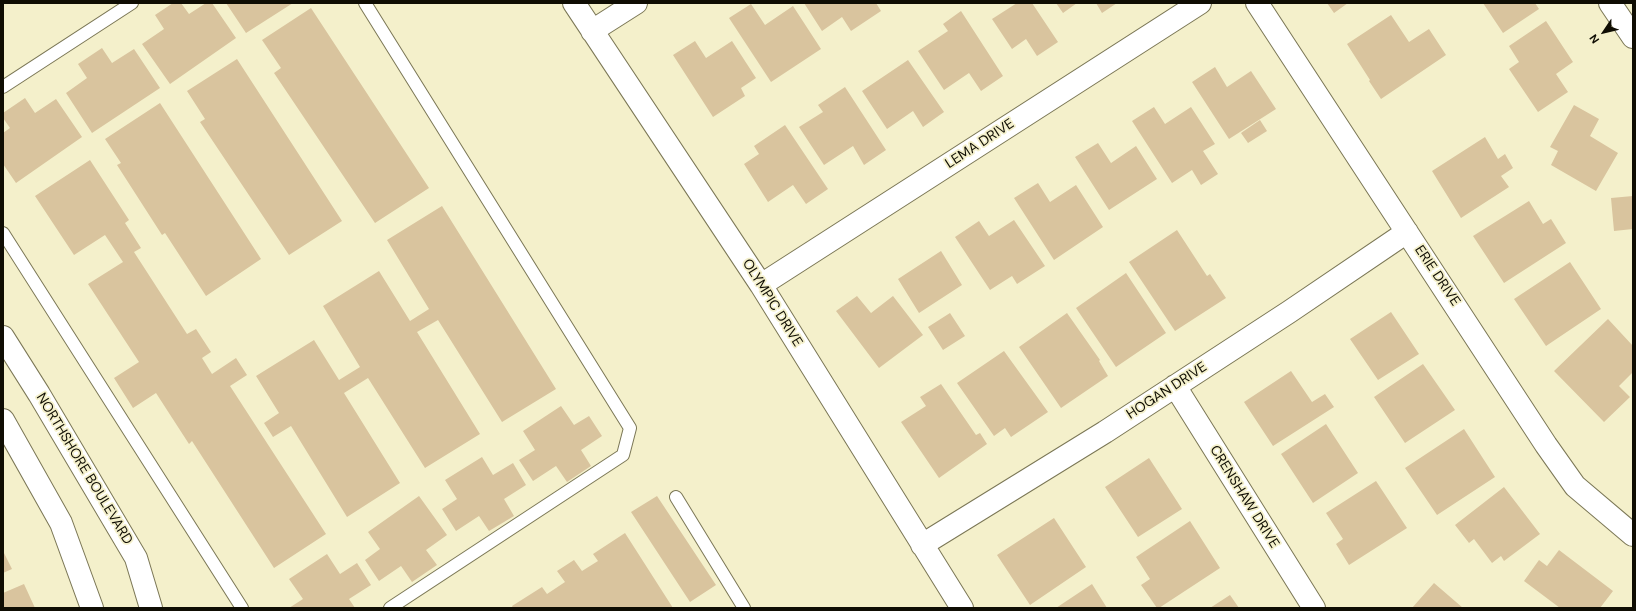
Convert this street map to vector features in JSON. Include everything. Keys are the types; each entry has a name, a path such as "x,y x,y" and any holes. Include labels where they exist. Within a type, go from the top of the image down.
{"street":[{"name":"OLYMPIC DRIVE","path":"574,3 761,285 962,608"},
{"path":"592,31 636,3"},
{"name":"LEMA DRIVE","path":"761,285 1200,3"},
{"name":"ERIE DRIVE","path":"1257,3 1546,445 1575,486 1633,535"},
{"path":"1610,3 1633,37"},
{"name":"HOGAN DRIVE","path":"922,545 1105,432 1407,232"},
{"name":"NORTHSHORE BOULEVARD","path":"3,337 39,394 136,558 151,608"},
{"name":"CRENSHAW DRIVE","path":"1175,386 1314,608"},
{"path":"3,420 61,523 92,608"}],"lane":[{"path":"3,87 132,3"},
{"path":"365,3 630,428 623,455 390,608"},
{"path":"3,233 242,608"},
{"path":"676,497 743,608"}],"building":[{"path":"173,3 181,3 189,14 206,3 212,3 236,38 170,84 142,44 164,29 155,15"},
{"path":"226,3 293,3 246,33"},
{"path":"804,3 876,3 881,11 851,31 842,17 822,31"},
{"path":"1017,3 1032,3 1058,42 1037,56 1026,39 1012,49 992,19"},
{"path":"1056,3 1077,3 1063,13"},
{"path":"1096,3 1117,3 1102,13"},
{"path":"1327,3 1348,3 1334,13"},
{"path":"1483,3 1535,3 1539,9 1503,33"},
{"path":"751,4 765,25 793,6 821,49 771,82 729,18"},
{"path":"311,8 429,188 375,223 274,73 281,68 262,40"},
{"path":"961,11 1003,76 981,91 969,73 944,90 918,51 948,31 943,24"},
{"path":"1391,15 1409,42 1429,29 1446,55 1381,99 1347,44"},
{"path":"1546,21 1573,62 1556,74 1568,92 1538,112 1509,69 1519,62 1509,46"},
{"path":"695,41 706,58 732,41 756,78 741,88 745,96 713,117 673,55"},
{"path":"102,48 112,63 134,49 160,88 92,133 66,93 87,78 78,64"},
{"path":"237,59 342,221 289,255 200,122 205,119 187,91"},
{"path":"908,60 944,112 923,127 913,111 887,129 862,91"},
{"path":"1215,67 1227,87 1251,71 1276,109 1229,139 1192,82"},
{"path":"845,87 886,150 864,165 853,146 824,165 799,127 823,112 818,105"},
{"path":"25,98 35,113 56,99 82,137 16,183 3,164 3,133 10,128 3,118 3,113"},
{"path":"160,103 261,259 206,296 165,233 162,235 117,165 121,163 105,139"},
{"path":"1574,105 1599,119 1590,136 1618,153 1596,191 1551,165 1558,151 1550,147"},
{"path":"1154,107 1165,124 1191,107 1215,144 1203,151 1218,174 1201,185 1192,170 1172,183 1132,121"},
{"path":"1260,120 1267,131 1248,143 1241,133"},
{"path":"785,125 828,189 806,204 793,185 768,202 744,164 759,154 754,146"},
{"path":"1485,137 1498,159 1505,154 1513,168 1501,176 1509,187 1461,218 1432,171"},
{"path":"1098,143 1111,163 1136,146 1157,179 1109,210 1075,157"},
{"path":"90,160 129,220 125,223 141,248 134,252 187,334 196,329 211,352 202,358 212,374 236,358 247,375 230,386 326,534 274,568 192,441 189,444 156,393 133,408 114,378 139,362 88,284 123,262 105,235 74,255 35,196"},
{"path":"1038,183 1050,202 1076,185 1103,227 1054,260 1014,198"},
{"path":"1633,196 1633,229 1614,231 1611,198"},
{"path":"1529,201 1543,224 1551,219 1566,243 1504,283 1473,236"},
{"path":"442,206 556,389 502,422 438,320 417,332 480,434 425,468 368,378 344,393 400,483 347,517 291,426 273,437 264,423 279,413 256,376 314,340 339,380 360,367 323,306 379,271 410,321 429,309 387,240"},
{"path":"1014,220 1045,266 1017,284 1012,276 990,290 955,237 979,221 989,236"},
{"path":"1177,230 1207,276 1210,274 1226,298 1175,331 1129,262"},
{"path":"941,251 962,285 919,313 898,279"},
{"path":"1570,262 1601,309 1546,346 1514,299"},
{"path":"1126,273 1166,333 1116,367 1076,308"},
{"path":"857,296 871,313 893,296 923,335 879,368 836,311"},
{"path":"1391,312 1419,354 1378,380 1350,339"},
{"path":"950,313 965,336 943,350 928,327"},
{"path":"1067,313 1100,360 1099,361 1108,376 1061,408 1019,347"},
{"path":"1608,319 1633,346 1633,372 1619,386 1630,397 1604,422 1554,371"},
{"path":"1004,351 1048,412 1011,437 1005,428 994,436 957,383"},
{"path":"1423,364 1455,410 1405,443 1374,397"},
{"path":"1291,371 1312,402 1325,394 1334,407 1273,446 1244,402"},
{"path":"941,384 976,435 980,433 987,444 939,478 901,422 926,406 920,397"},
{"path":"561,406 574,425 589,416 602,436 581,450 591,466 567,482 556,466 533,481 519,460 535,450 523,431"},
{"path":"1326,424 1358,473 1313,503 1281,454"},
{"path":"1464,429 1495,477 1437,515 1405,468"},
{"path":"482,457 493,475 513,463 526,485 504,499 514,516 489,531 479,516 456,531 442,509 457,499 445,480"},
{"path":"1149,458 1182,509 1138,537 1105,487"},
{"path":"1376,481 1407,528 1349,565 1336,544 1343,539 1326,513"},
{"path":"1504,487 1540,534 1504,561 1501,556 1492,563 1474,539 1469,543 1455,525"},
{"path":"419,496 447,535 426,550 437,565 412,582 401,566 379,581 365,560 380,549 368,532"},
{"path":"657,496 716,585 690,602 631,512"},
{"path":"1054,518 1086,567 1030,605 997,555"},
{"path":"1190,521 1220,568 1157,608 1141,585 1150,579 1136,557"},
{"path":"625,533 673,608 513,608 512,606 542,587 547,594 565,582 557,571 574,560 582,571 598,561 593,554"},
{"path":"1559,550 1613,591 1600,608 1560,608 1524,581 1539,560 1547,566"},
{"path":"3,551 12,569 3,573"},
{"path":"327,554 340,574 357,563 371,585 349,599 355,608 289,608 303,599 289,579"},
{"path":"1434,583 1463,608 1412,608"},
{"path":"24,584 35,608 3,608 3,593"},
{"path":"1092,584 1107,608 1056,608"},
{"path":"1230,595 1239,608 1210,608"}]}
